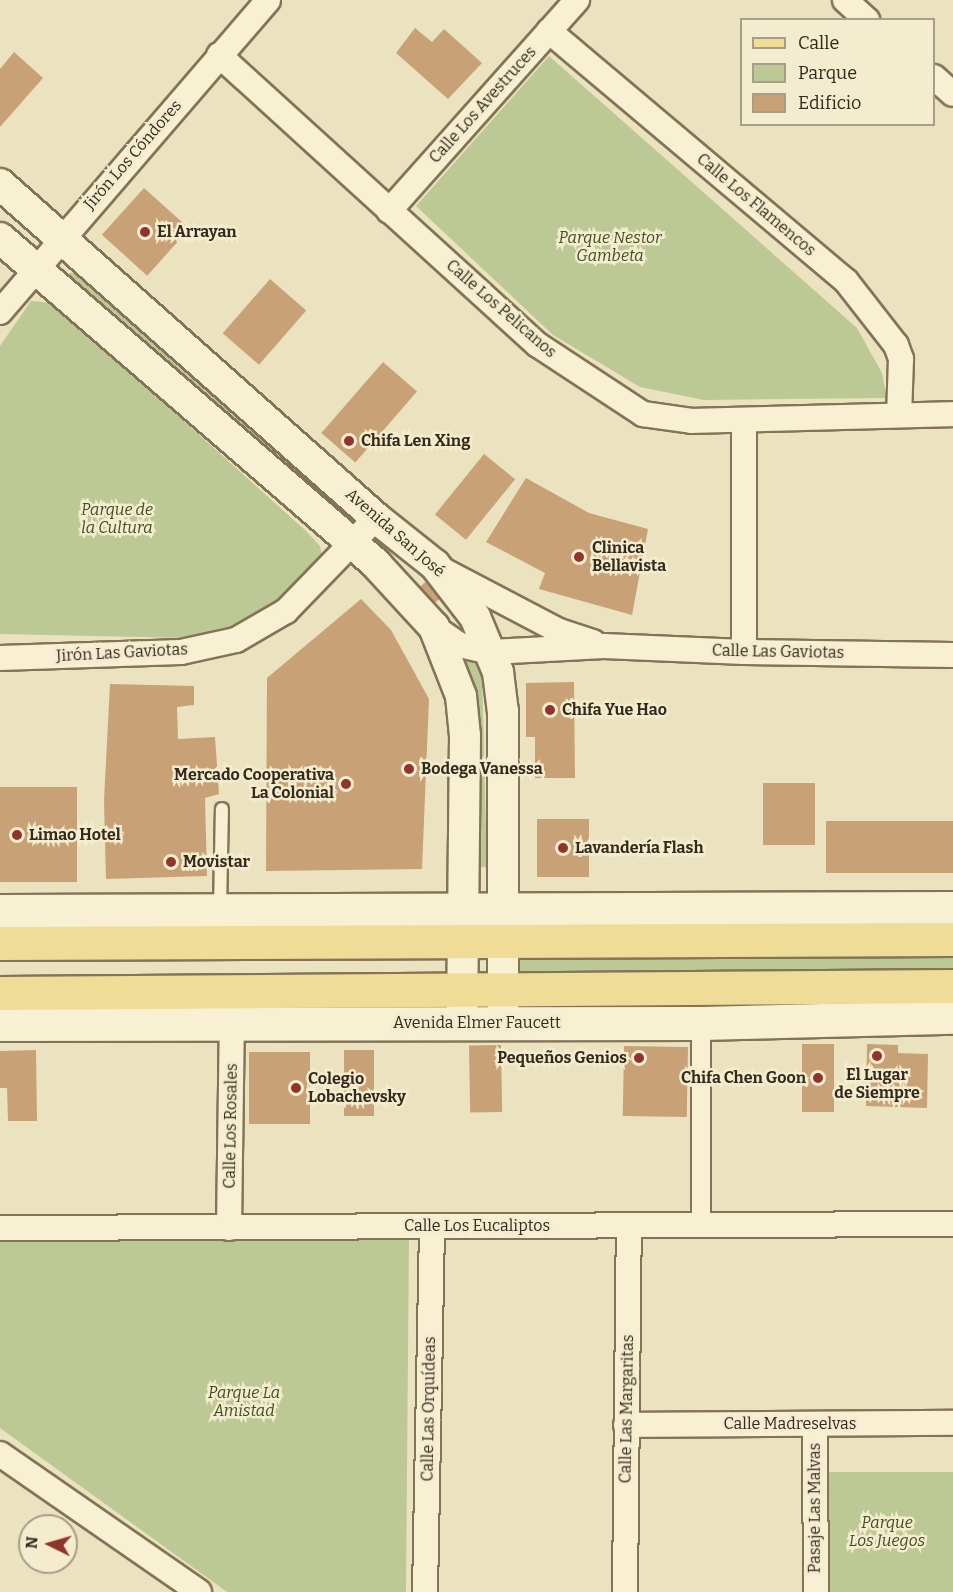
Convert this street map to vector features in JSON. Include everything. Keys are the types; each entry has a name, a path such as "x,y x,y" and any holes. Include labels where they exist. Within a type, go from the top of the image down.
{"main road":[{"path":"0,943 463,923 953,908"},
{"path":"0,911 220,911 463,923"},
{"path":"503,923 953,939"},
{"name":"Avenida Elmer Faucett","path":"0,1024 232,1024 462,1008 953,986"},
{"name":"Avenida Elmer Faucett","path":"0,993 462,1008"},
{"name":"Avenida Elmer Faucett","path":"503,1007 700,1023 953,1017"}],"street":[{"name":"Jirón Los Cóndores","path":"0,312 268,0"},
{"name":"Calle Los Avestruces","path":"389,211 577,0"},
{"path":"845,0 865,18"},
{"name":"Calle Los Flamencos","path":"549,31 846,280 896,345 901,359 899,415"},
{"name":"Calle Los Pelicanos","path":"219,55 537,345 644,414 692,421 953,414"},
{"path":"935,79 953,94"},
{"name":"Avenida San José","path":"0,184 376,518 435,565 460,594 491,652 503,711 503,1007"},
{"path":"0,238 352,543 412,600 434,627 461,696 465,736 462,1008"},
{"path":"744,420 744,652"},
{"name":"Jirón Las Gaviotas","path":"0,658 180,652 236,640 286,611 376,518"},
{"name":"Calle Las Gaviotas","path":"435,565 560,631 604,646"},
{"name":"Calle Las Gaviotas","path":"434,627 460,645 491,652 604,646 744,652 953,655"},
{"path":"700,1023 701,1225"},
{"name":"Calle Los Rosales","path":"229,1228 232,1024"},
{"name":"Calle Los Eucaliptos","path":"0,1228 953,1224"},
{"name":"Calle Las Margaritas","path":"625,1592 629,1226"},
{"name":"Calle Las Orquídeas","path":"425,1592 432,1227"},
{"name":"Pasaje Las Malvas","path":"815,1424 816,1592"},
{"name":"Calle Madreselvas","path":"626,1425 953,1424"},
{"path":"0,1454 199,1592"}],"lane":[{"path":"220,911 222,809"}],"green space":[{"name":"Parque Nestor Gambeta","path":"549,56 857,328 882,373 887,398 704,400 640,387 553,335 416,206"},
{"path":"69,273 81,273 345,510 346,517 333,520 69,287"},
{"name":"Parque de la Cultura","path":"31,301 53,303 306,531 320,546 323,559 275,601 230,627 186,638 0,634 0,346"},
{"path":"454,648 480,660 482,673 487,867 469,867"},
{"path":"953,948 953,980 516,974 516,954"},
{"name":"Parque La Amistad","path":"409,1237 406,1592 227,1592 0,1428 0,1242"},
{"name":"Parque Los Juegos","path":"822,1472 953,1472 953,1592 822,1592"}],"building":[{"path":"415,28 432,42 444,29 482,63 448,99 396,53"},
{"path":"14,52 43,78 0,127 0,69"},
{"name":"El Arrayan","path":"144,188 189,229 147,276 102,235"},
{"path":"270,279 306,310 259,365 223,333"},
{"path":"383,362 417,392 355,462 321,433"},
{"path":"484,454 515,479 466,540 435,515"},
{"name":"Clinica Bellavista","path":"526,478 589,513 648,529 632,615 539,589 545,573 486,542"},
{"path":"428,580 442,597 430,607 416,589"},
{"name":"Mercado Cooperativa La Colonial","path":"361,599 391,630 429,699 422,869 266,871 267,678"},
{"name":"Chifa Yue Hao","path":"574,682 575,778 535,778 535,737 526,737 526,683"},
{"path":"110,684 194,686 194,705 177,707 178,739 215,737 219,794 205,798 207,876 106,879 104,800"},
{"path":"763,783 815,783 815,845 763,845"},
{"path":"0,787 77,787 77,882 0,882"},
{"name":"Lavandería Flash","path":"537,819 589,819 589,877 537,877"},
{"path":"826,821 953,821 953,873 826,873"},
{"name":"Chifa Chen Goon","path":"802,1044 834,1044 834,1112 802,1112"},
{"path":"867,1044 898,1045 898,1053 928,1054 927,1108 866,1106"},
{"path":"501,1045 502,1112 470,1113 469,1046"},
{"path":"624,1046 688,1047 687,1117 623,1116"},
{"path":"36,1050 37,1121 8,1121 7,1088 0,1088 0,1051"},
{"path":"344,1050 374,1050 374,1116 344,1116"},
{"path":"249,1052 310,1052 310,1124 249,1124"}],"place":[{"name":"El Arrayan","path":"145,232"},
{"name":"Chifa Len Xing","path":"349,441"},
{"name":"Clinica Bellavista","path":"579,557"},
{"name":"Chifa Yue Hao","path":"550,710"},
{"name":"Bodega Vanessa","path":"409,769"},
{"name":"Mercado Cooperativa La Colonial","path":"346,784"},
{"name":"Limao Hotel","path":"17,835"},
{"name":"Lavandería Flash","path":"563,848"},
{"name":"Movistar","path":"171,862"},
{"name":"El Lugar de Siempre","path":"877,1056"},
{"name":"Pequeños Genios","path":"639,1058"},
{"name":"Chifa Chen Goon","path":"818,1078"},
{"name":"Colegio Lobachevsky","path":"296,1088"}]}
